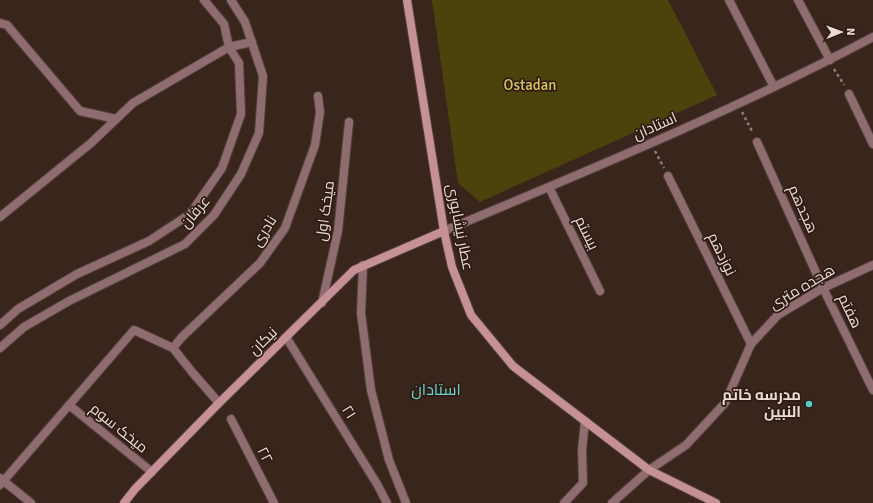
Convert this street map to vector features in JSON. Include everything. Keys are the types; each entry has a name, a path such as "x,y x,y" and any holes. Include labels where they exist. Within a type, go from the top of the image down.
{"main road":[{"name":"عطار نیشابوری","path":"407,0 444,232 452,267 471,314 513,366 649,470 716,503"},
{"name":"نیکان","path":"124,503 219,403 354,270 444,232"}],"street":[{"name":"عرفان","path":"0,325 18,309 77,274 149,241 190,214 222,168 241,114 239,63 229,47 224,24 204,0"},
{"name":"عرفان","path":"0,348 24,327 69,301 185,244 214,215 241,174 259,133 263,76 245,22 231,0"},
{"path":"729,0 774,87"},
{"path":"798,0 830,60"},
{"path":"0,23 7,25 80,111 116,119"},
{"name":"استادان","path":"444,232 651,144 738,105 873,37"},
{"path":"0,217 91,143 133,103 229,47 252,42"},
{"path":"849,94 873,144"},
{"name":"نادری","path":"173,348 182,337 260,263 285,228 314,145 320,112 318,96"},
{"name":"میخک اول","path":"322,303 338,231 349,122"},
{"name":"هجدهم","path":"757,142 823,288"},
{"name":"نوزدهم","path":"668,176 751,344"},
{"name":"بیستم","path":"549,187 600,291"},
{"name":"هجده متری","path":"612,503 649,470 686,445 725,403 751,344 778,315 823,288 873,265"},
{"path":"363,266 361,313 371,390 389,460 406,503"},
{"name":"هفتم","path":"823,288 873,390"},
{"path":"31,503 1,481 134,330 173,348 219,403"},
{"name":"۲۱","path":"286,338 378,484 387,503"},
{"name":"میخک سوم","path":"69,405 152,472"},
{"name":"۲۲","path":"231,419 274,503"},
{"path":"564,503 583,482 582,450 585,421"}],"path":[{"path":"830,60 849,94"},
{"path":"738,105 757,142"},
{"path":"651,144 668,176"}],"green space":[{"name":"Ostadan","path":"432,0 668,0 717,95 480,202 458,183"}],"place":[{"name":"مدرسه خاتم النبین","path":"809,404"}],"district":[{"name":"استادان","path":"436,389"}]}
